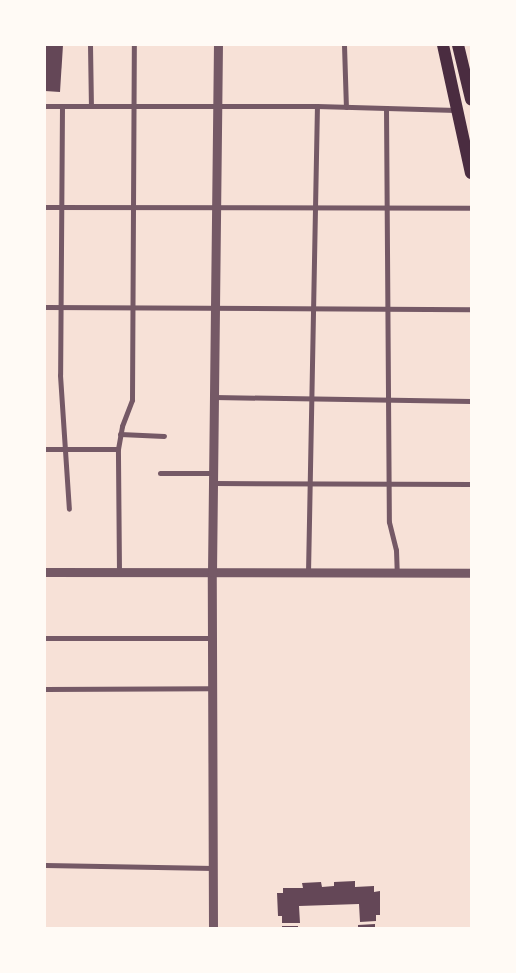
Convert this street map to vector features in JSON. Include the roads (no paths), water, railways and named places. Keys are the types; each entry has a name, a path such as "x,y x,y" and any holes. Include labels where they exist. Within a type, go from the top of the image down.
{"highway":[{"path":"443,45 459,110 471,173"},
{"path":"458,45 471,99"}],"street":[{"path":"90,45 91,106"},
{"path":"119,572 118,449 120,434 132,400 134,45"},
{"path":"213,928 214,208 218,108 218,45"},
{"path":"344,45 346,107"},
{"path":"45,106 218,108 317,106 459,110"},
{"path":"62,106 59,307 60,383 66,448 68,509"},
{"path":"308,573 317,106"},
{"path":"386,108 388,484 389,522 395,542 397,573"},
{"path":"45,207 471,208"},
{"path":"45,307 471,309"},
{"path":"214,398 471,401"},
{"path":"120,434 164,436"},
{"path":"45,449 118,449"},
{"path":"160,473 214,473"},
{"path":"214,483 471,484"},
{"path":"45,572 471,573"},
{"path":"45,638 212,638"},
{"path":"45,689 212,688"},
{"path":"45,865 213,868"}]}
